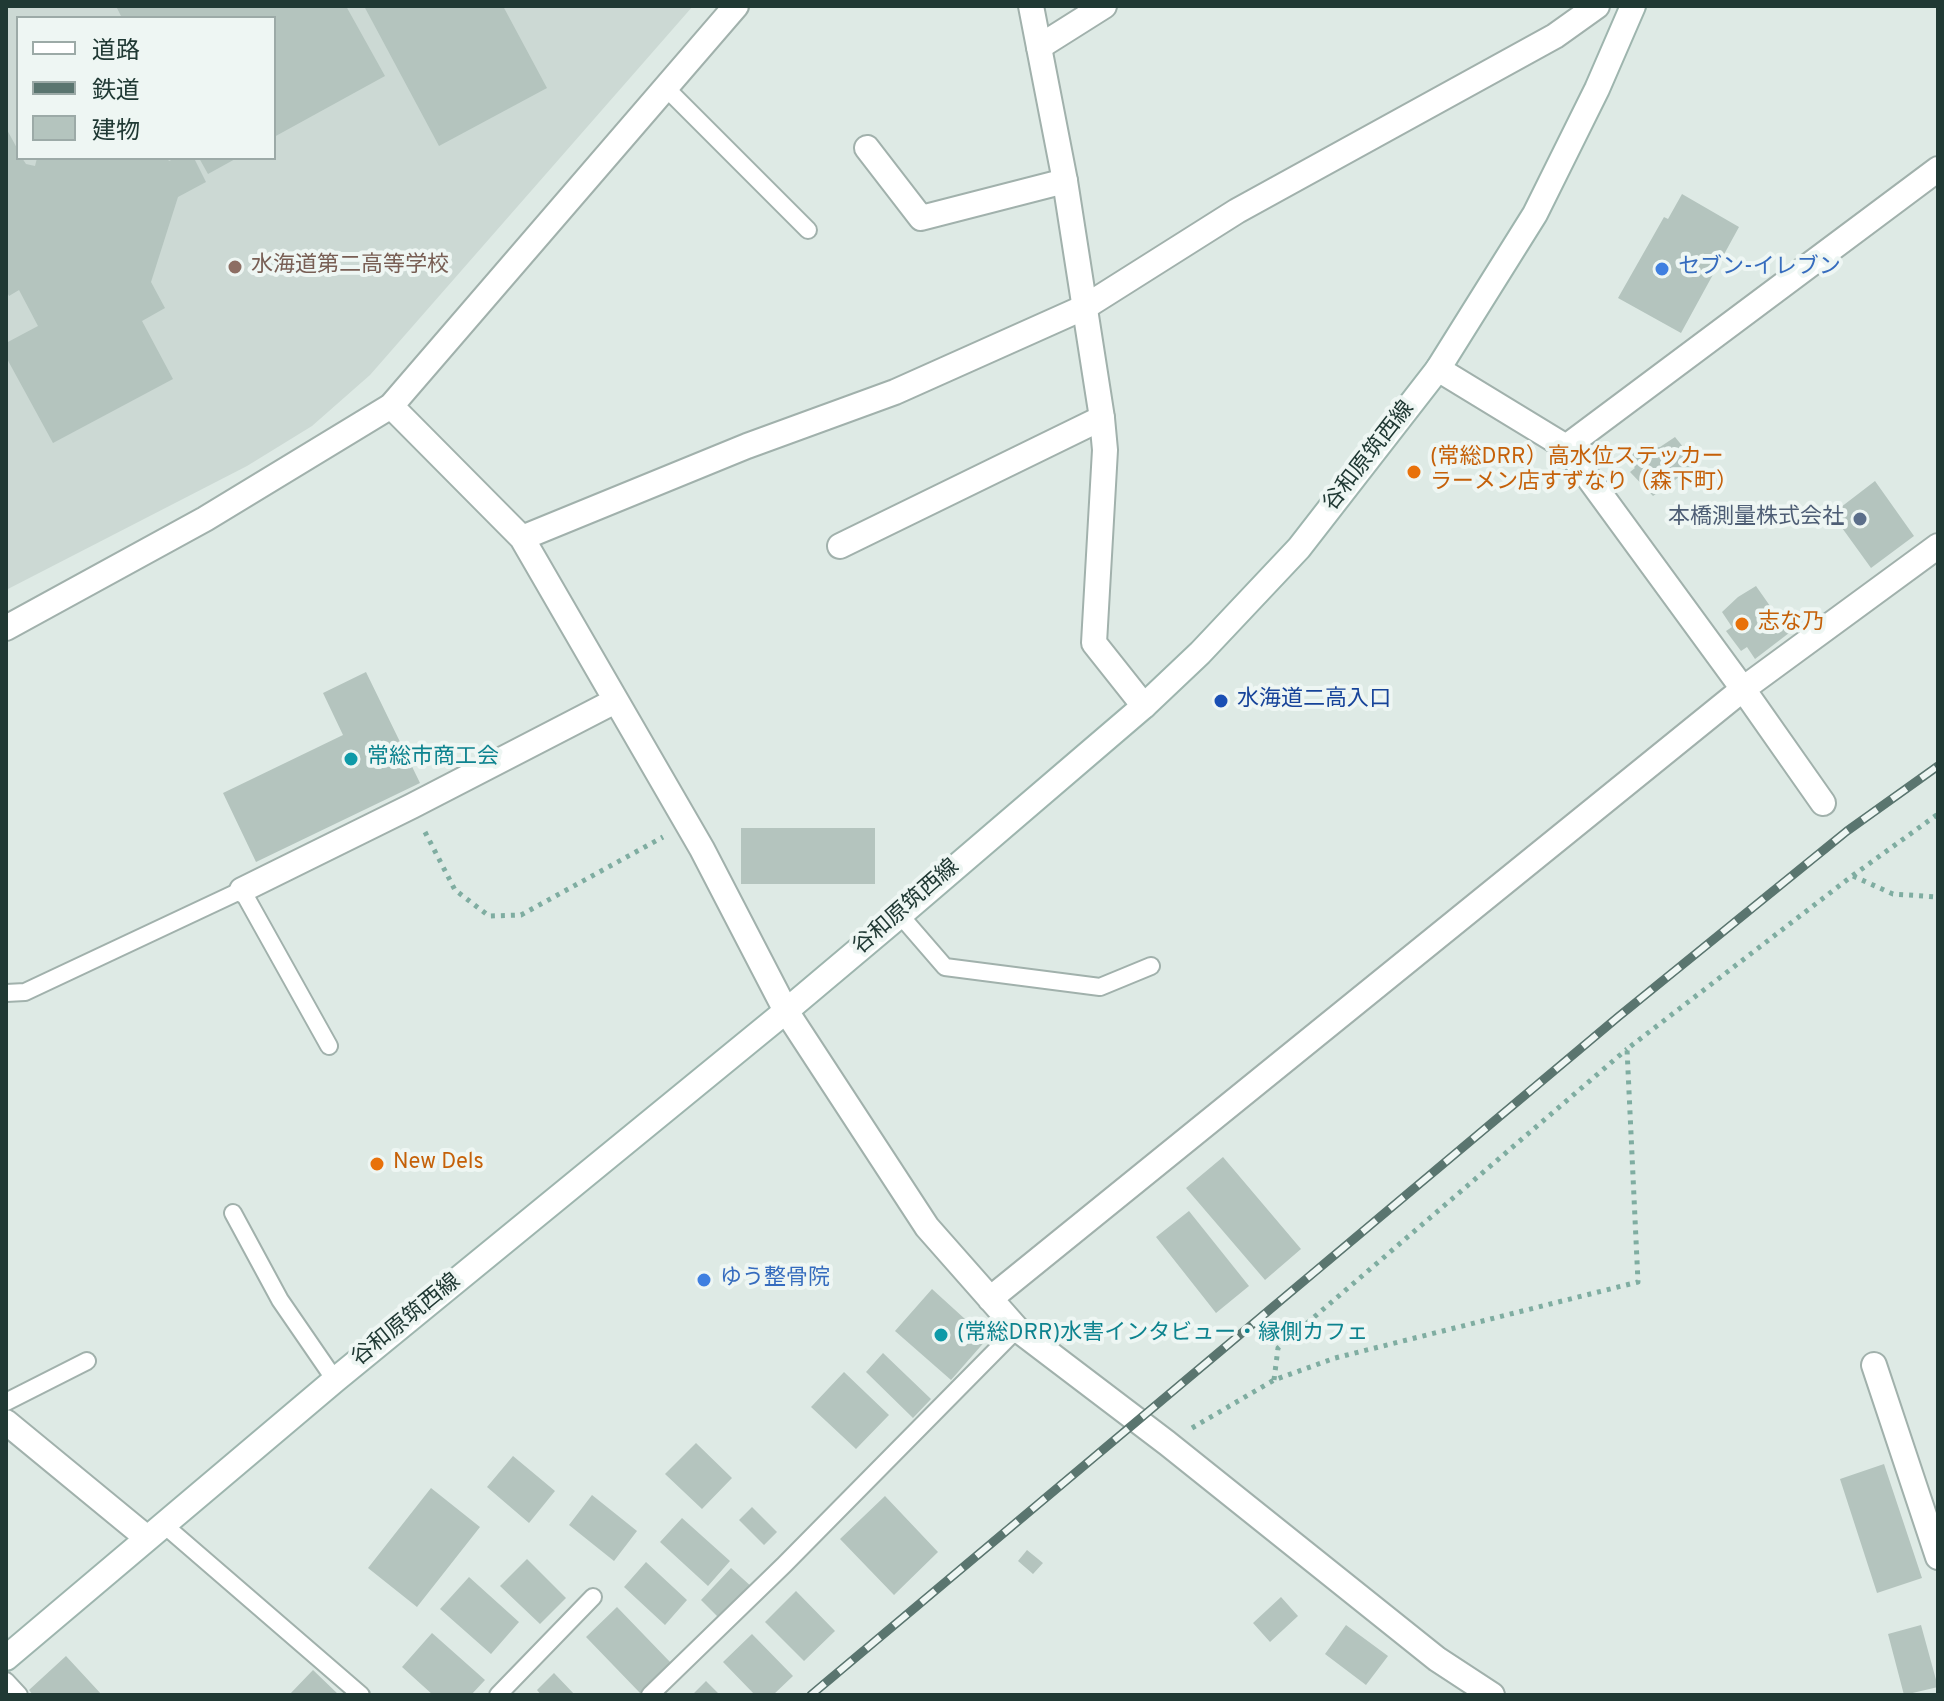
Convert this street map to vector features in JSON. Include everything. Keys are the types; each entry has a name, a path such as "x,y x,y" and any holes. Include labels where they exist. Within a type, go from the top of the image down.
{"street":[{"path":"6,628 205,519 391,406 736,6"},
{"path":"1031,6 1065,181 1102,418 1105,450 1094,643 1144,706"},
{"path":"1039,47 1104,6"},
{"path":"522,538 747,446 895,392 1085,307 1237,211 1555,36 1597,6"},
{"name":"谷和原筑西線","path":"6,1658 335,1380 786,1011 1144,706 1200,653 1299,548 1438,369 1535,214 1597,89 1633,6"},
{"path":"867,148 921,218 1065,181"},
{"path":"1566,447 1938,169"},
{"path":"1438,369 1566,447 1823,803"},
{"path":"391,406 522,538 687,824 786,1011 927,1227 1017,1329 1167,1443 1437,1659 1492,1695"},
{"path":"840,546 1102,418"},
{"path":"990,1299 1743,689 1938,546"},
{"path":"242,890 615,701"},
{"path":"1874,1365 1938,1557"},
{"path":"6,1422 155,1531"}],"lane":[{"path":"665,87 808,230"},
{"path":"6,993 25,992 242,890 329,1046"},
{"path":"900,915 945,967 1100,987 1151,966"},
{"path":"233,1213 280,1300 335,1380"},
{"path":"650,1695 784,1565 1017,1329"},
{"path":"6,1402 87,1361"},
{"path":"155,1531 361,1695"},
{"path":"498,1695 593,1597"},
{"path":"6,1681 19,1695"}],"path":[{"path":"412,806 455,890 489,916 521,915 687,824"},
{"path":"1274,1380 1278,1348 1627,1049 1938,814"},
{"path":"1852,876 1893,894 1938,897"},
{"path":"1167,1443 1274,1380 1335,1358 1638,1282 1627,1049"}],"shaded area":[{"name":"水海道第二高等学校","path":"6,6 693,6 370,375 312,426 247,466 6,590"}],"building":[{"path":"116,6 346,6 385,76 276,136 276,16 121,16"},
{"path":"364,6 503,6 547,88 439,146"},
{"path":"6,128 16,146 16,160 35,166 36,160 195,160 206,182 178,197 151,282 165,308 142,321 173,379 53,443 6,357 6,343 38,326 19,290 9,296 6,290"},
{"path":"200,160 233,160 208,174"},
{"path":"1682,194 1739,227 1681,333 1618,298 1664,217 1668,219"},
{"path":"1675,437 1697,464 1653,496 1630,472 1635,468 1629,456 1640,449 1660,447"},
{"path":"1875,481 1914,536 1871,568 1832,514"},
{"path":"1756,586 1789,633 1755,659 1747,647 1741,651 1726,631 1732,627 1722,612"},
{"name":"常総市商工会","path":"366,672 420,783 256,862 223,793 343,735 323,693"},
{"path":"741,828 875,828 875,884 741,884"},
{"path":"1223,1157 1301,1249 1265,1280 1186,1188"},
{"path":"1189,1211 1249,1286 1216,1313 1156,1237"},
{"name":"(常総DRR)水害インタビュー・縁側カフェ","path":"932,1289 987,1339 951,1380 895,1331"},
{"path":"883,1353 931,1399 913,1418 866,1372"},
{"path":"844,1372 889,1415 856,1449 811,1407"},
{"path":"696,1443 732,1478 702,1509 665,1474"},
{"path":"513,1456 555,1491 529,1523 487,1487"},
{"path":"1884,1464 1922,1578 1877,1593 1840,1479"},
{"path":"431,1488 480,1527 417,1607 368,1568"},
{"path":"592,1495 637,1531 614,1561 569,1525"},
{"path":"885,1496 938,1552 894,1595 840,1539"},
{"path":"752,1507 777,1532 764,1545 739,1520"},
{"path":"682,1518 730,1561 708,1586 660,1542"},
{"path":"1027,1550 1043,1563 1033,1574 1018,1561"},
{"path":"527,1559 566,1598 540,1624 500,1586"},
{"path":"646,1562 687,1600 665,1625 624,1587"},
{"path":"731,1568 753,1588 722,1621 701,1600"},
{"path":"469,1577 519,1622 491,1654 440,1609"},
{"path":"796,1591 835,1631 804,1661 765,1622"},
{"path":"1281,1597 1298,1616 1270,1642 1253,1623"},
{"path":"617,1607 671,1663 640,1693 586,1637"},
{"path":"1346,1625 1388,1656 1366,1685 1325,1654"},
{"path":"1921,1625 1938,1687 1904,1695 1888,1634"},
{"path":"432,1633 485,1680 471,1695 433,1695 402,1667"},
{"path":"752,1634 793,1676 773,1695 755,1695 723,1662"},
{"path":"66,1656 102,1695 33,1695 29,1690"},
{"path":"313,1670 339,1695 289,1695"},
{"path":"554,1673 575,1695 541,1695 537,1690"},
{"path":"706,1681 720,1695 692,1695"}],"railway":[{"path":"811,1695 1618,1017 1847,831 1938,766"}],"place":[{"name":"水海道第二高等学校","path":"235,267"},
{"name":"セブン-イレブン","path":"1662,269"},
{"name":"(常総DRR）高水位ステッカー ラーメン店すずなり（森下町）","path":"1414,472"},
{"name":"本橋測量株式会社","path":"1860,519"},
{"name":"志な乃","path":"1742,624"},
{"name":"水海道二高入口","path":"1221,701"},
{"name":"常総市商工会","path":"351,759"},
{"name":"New Dels","path":"377,1164"},
{"name":"ゆう整骨院","path":"704,1280"},
{"name":"(常総DRR)水害インタビュー・縁側カフェ","path":"941,1335"}]}
